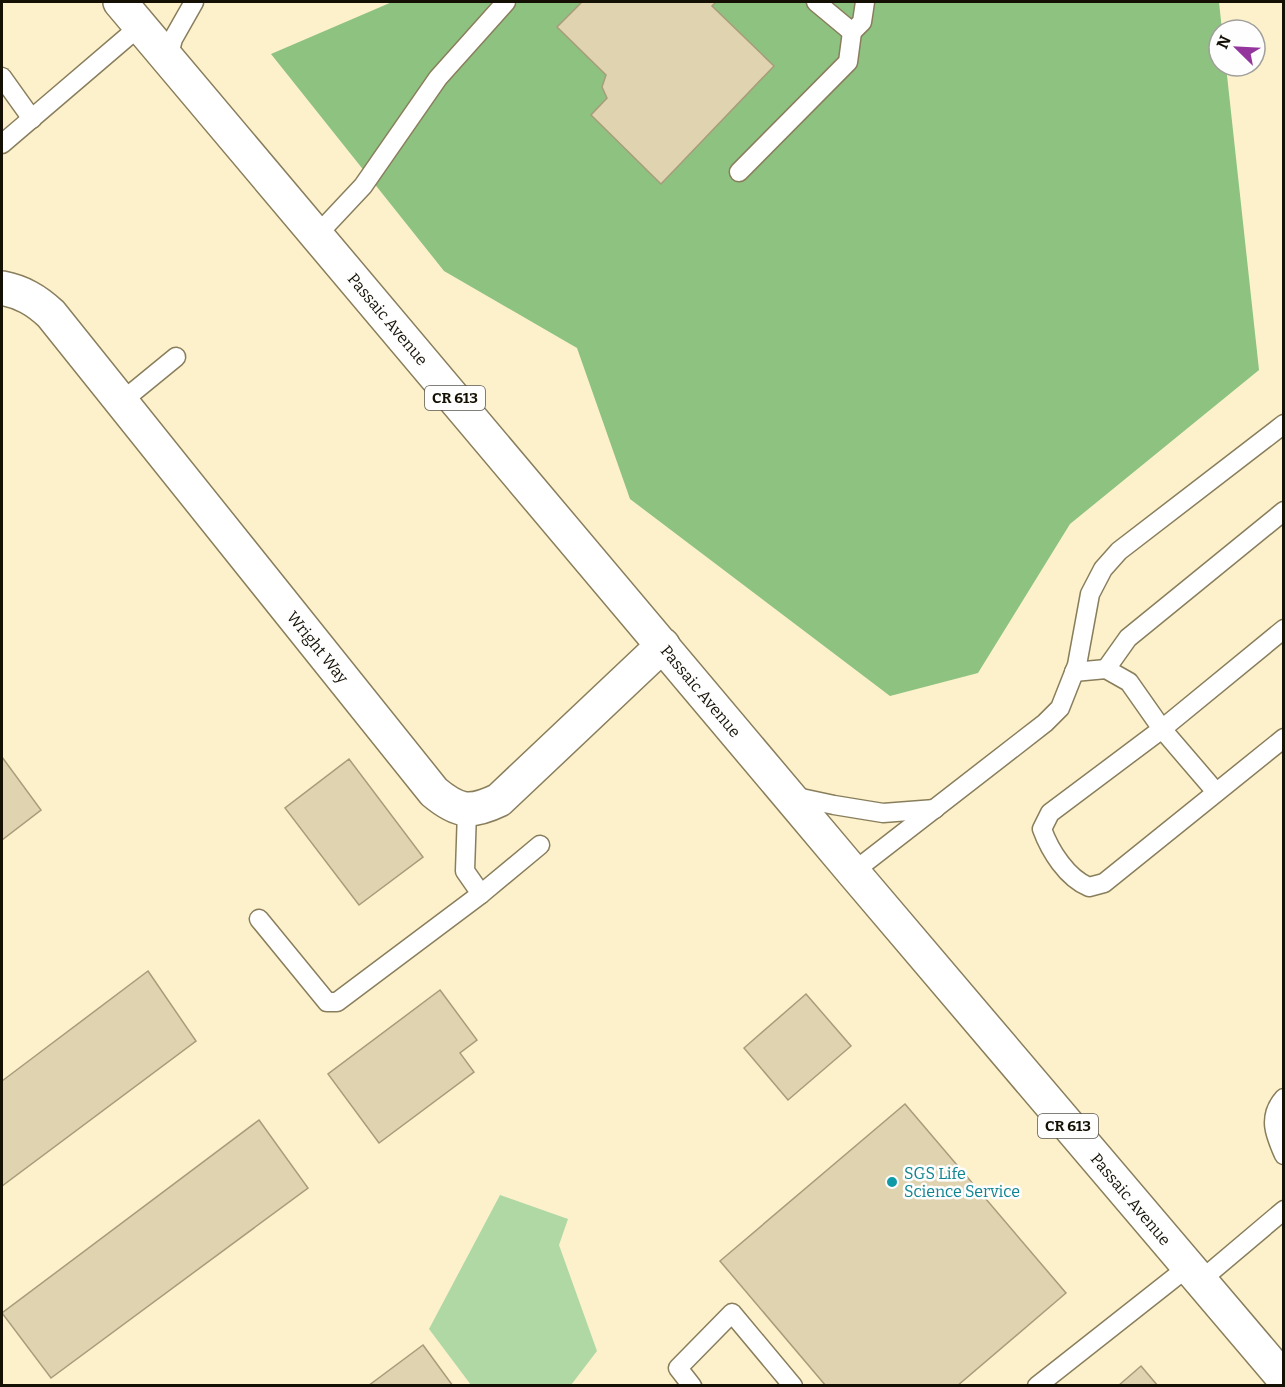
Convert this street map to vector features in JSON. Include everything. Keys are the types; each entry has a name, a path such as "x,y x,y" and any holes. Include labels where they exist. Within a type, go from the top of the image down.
{"main road":[{"name":"Passaic Avenue","path":"130,14 853,872 1284,1379"},
{"name":"Wright Way","path":"2,288 18,291 36,300 51,314 434,792 449,805 466,811"},
{"path":"466,811 484,808 499,800 663,645"}],"lane":[{"path":"168,58 173,39 194,2"},
{"path":"317,235 363,186 438,78 506,2"},
{"path":"816,2 852,32"},
{"path":"739,172 848,62 852,32 862,22 866,2"},
{"path":"2,144 32,118 130,14"},
{"path":"2,77 32,118"},
{"path":"121,402 176,357"},
{"path":"853,872 1045,723 1060,708 1074,672 1090,594 1103,569 1119,551 1284,424"},
{"path":"1106,669 1128,638 1284,511"},
{"path":"1284,629 1162,729 1050,813 1042,829 1048,845 1078,882 1089,888 1104,883 1284,738"},
{"path":"1074,672 1106,669 1129,682 1162,729 1216,792"},
{"path":"789,795 883,813 935,808"},
{"path":"466,811 465,871 481,894"},
{"path":"259,919 327,1002 337,1002 481,894 540,846"},
{"path":"1284,1098 1273,1115 1273,1129 1284,1155"},
{"path":"1037,1386 1284,1210"},
{"path":"692,1386 678,1368 732,1313 793,1386"}],"green space":[{"path":"392,2 1219,2 1221,18 1207,18 1207,78 1227,78 1259,370 1070,524 978,673 890,696 630,499 577,348 444,271 271,54"},
{"path":"500,1195 568,1219 559,1245 597,1351 571,1385 471,1385 429,1329"}],"building":[{"path":"582,2 716,2 712,6 774,66 661,184 591,115 607,98 602,87 606,75 557,27"},
{"path":"2,757 41,810 2,840"},
{"path":"349,759 423,857 359,905 285,808"},
{"path":"148,971 196,1041 2,1186 2,1081"},
{"path":"440,990 477,1040 460,1053 474,1072 379,1143 328,1074"},
{"path":"806,994 851,1046 788,1100 744,1048"},
{"name":"SGS Life Science Service","path":"905,1104 1066,1293 957,1386 826,1386 720,1261"},
{"path":"259,1120 308,1188 51,1378 2,1313"},
{"path":"423,1345 453,1386 368,1386"},
{"path":"1141,1366 1158,1386 1118,1386"}],"place":[{"name":"SGS Life Science Service","path":"892,1182"}]}
